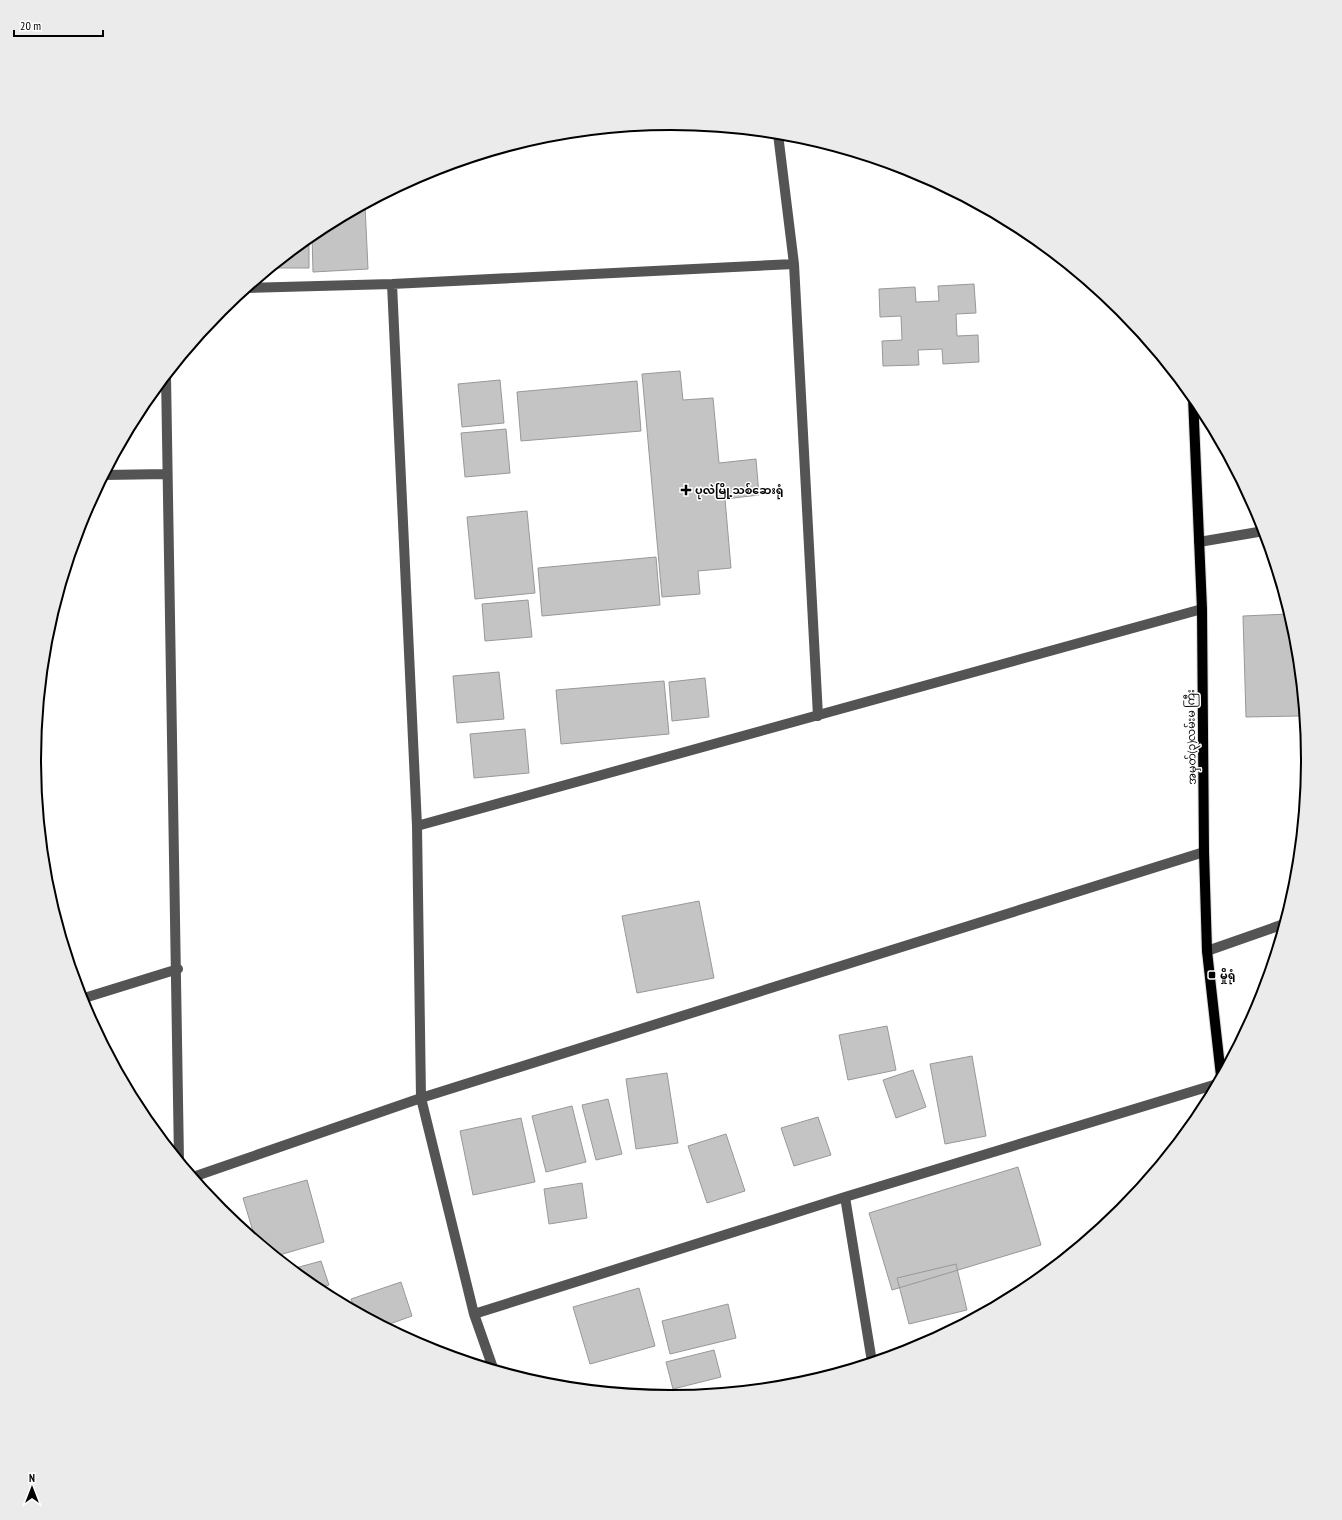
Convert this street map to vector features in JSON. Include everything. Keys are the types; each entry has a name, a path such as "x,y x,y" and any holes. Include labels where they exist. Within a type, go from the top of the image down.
{"main road":[{"name":"အမှတ်(၃)လမ်းမ ကြီး","path":"1193,408 1202,609 1204,852 1208,951 1220,1069"}],"street":[{"path":"779,139 794,264 818,716"},
{"path":"254,288 392,284 794,264"},
{"path":"392,284 417,826 421,1098 474,1314 492,1364"},
{"path":"166,383 178,969 179,1153"},
{"path":"109,475 167,474"},
{"path":"1199,542 1258,532"},
{"path":"417,826 1202,609"},
{"path":"197,1175 421,1098 1204,852"},
{"path":"1208,951 1279,926"},
{"path":"87,997 178,969"},
{"path":"474,1314 1210,1086"},
{"path":"845,1198 871,1358"}],"building":[{"path":"365,209 368,269 313,272 312,242"},
{"path":"309,244 309,268 277,268"},
{"path":"974,284 976,313 956,314 957,336 978,335 979,362 943,364 942,349 918,350 919,365 883,366 882,341 902,340 901,316 880,317 879,289 915,287 916,302 939,301 938,286"},
{"path":"680,371 683,400 713,398 719,463 756,459 759,495 725,499 731,568 698,571 700,594 662,597 642,374"},
{"path":"500,380 504,423 462,427 458,384"},
{"path":"637,381 641,431 521,441 517,392"},
{"path":"506,429 510,473 465,477 461,433"},
{"path":"527,511 535,593 475,599 467,517"},
{"path":"656,557 660,605 542,616 538,568"},
{"path":"528,600 532,637 485,641 482,604"},
{"path":"1284,614 1296,678 1299,716 1246,717 1243,616"},
{"path":"499,672 504,719 457,723 453,676"},
{"path":"705,678 709,717 672,721 669,682"},
{"path":"664,681 669,734 561,744 556,690"},
{"path":"525,729 529,773 474,778 470,734"},
{"path":"699,901 714,978 637,993 622,916"},
{"path":"887,1026 896,1070 848,1080 839,1035"},
{"path":"972,1056 986,1136 945,1144 930,1064"},
{"path":"913,1070 926,1107 896,1118 883,1080"},
{"path":"667,1073 678,1143 636,1149 626,1079"},
{"path":"608,1099 622,1154 596,1160 582,1105"},
{"path":"572,1106 586,1162 546,1172 532,1116"},
{"path":"818,1117 831,1155 794,1166 781,1128"},
{"path":"521,1118 535,1182 473,1195 460,1131"},
{"path":"726,1134 745,1191 707,1203 688,1146"},
{"path":"1018,1167 1041,1245 892,1290 869,1213"},
{"path":"307,1180 324,1242 281,1255 253,1231 243,1198"},
{"path":"582,1183 587,1218 549,1224 544,1189"},
{"path":"321,1261 329,1285 325,1286 298,1267"},
{"path":"956,1264 967,1310 909,1324 897,1278"},
{"path":"401,1282 412,1316 390,1324 353,1304 351,1299"},
{"path":"639,1288 655,1346 590,1364 573,1307"},
{"path":"728,1304 736,1338 670,1354 662,1321"},
{"path":"714,1350 721,1377 673,1389 666,1362"}],"place":[{"name":"ပုလဲမြို့သစ်ဆေးရုံ","path":"686,490"},
{"name":"မှိုရုံ","path":"1212,975"}]}
